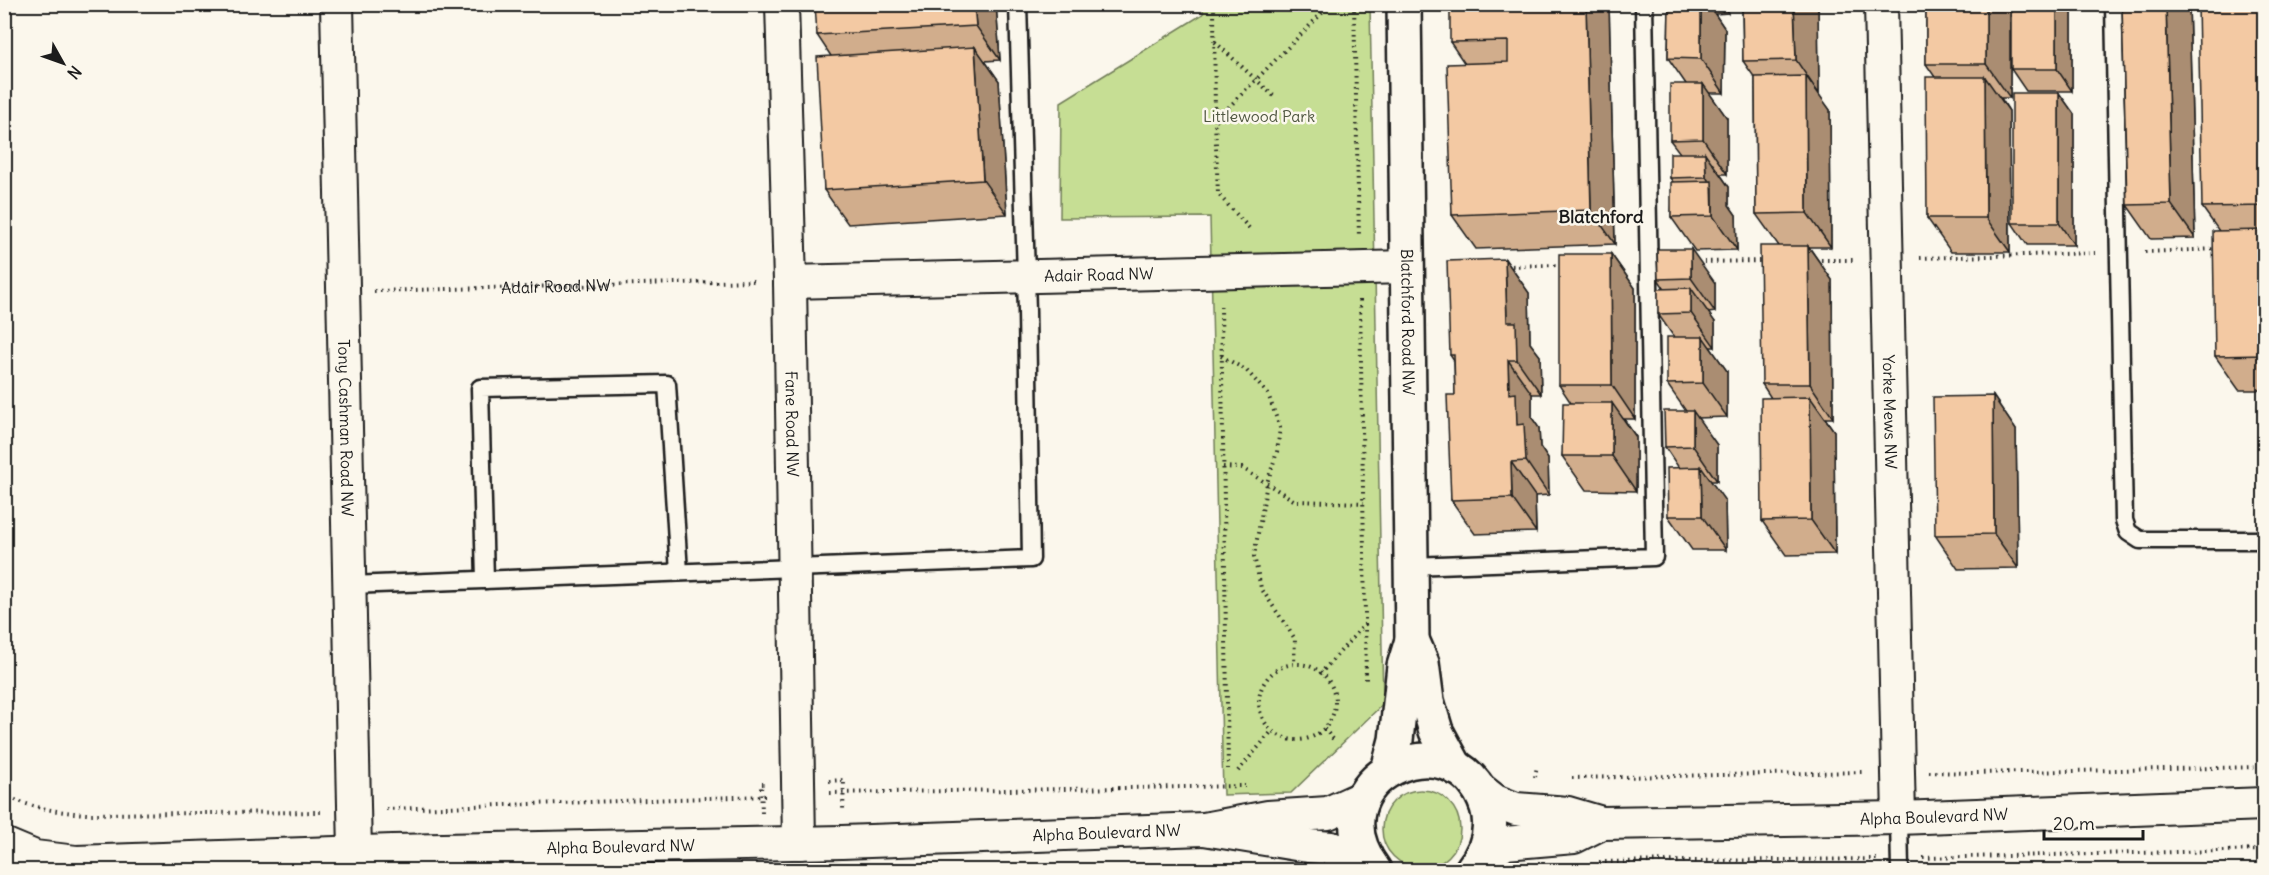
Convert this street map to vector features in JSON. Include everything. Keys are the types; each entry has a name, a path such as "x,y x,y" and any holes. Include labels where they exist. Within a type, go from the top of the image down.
{"street":[{"name":"Tony Cashman Road NW","path":"337,4 355,852"},
{"name":"Fane Road NW","path":"782,4 790,282 799,843"},
{"name":"Blatchford Road NW","path":"1388,770 1396,740 1404,666 1412,640 1404,4"},
{"name":"Yorke Mews NW","path":"1881,4 1899,818"},
{"name":"Adair Road NW","path":"790,282 1407,267"},
{"name":"Blatchford Road NW","path":"1412,640 1422,663 1427,701 1436,732 1466,777 1484,797 1490,824 1486,849 1476,866"},
{"path":"1369,864 1357,830 1358,813 1363,797 1373,783 1388,770 1416,760 1443,762 1466,777"},
{"name":"Alpha Boulevard NW","path":"1466,777 1496,801 1516,809 1568,813 1602,823 1899,818 2265,804"},
{"name":"Alpha Boulevard NW","path":"4,844 35,856 76,862 355,852 585,859 799,843 1204,829 1269,817 1328,813 1363,797"},
{"name":"Alpha Boulevard NW","path":"1476,866 1505,843 1574,837 1602,823"},
{"name":"Alpha Boulevard NW","path":"1204,829 1331,848 1369,864"}],"lane":[{"path":"350,585 1031,559 1018,4"},
{"path":"1411,566 1654,557 1644,4"},
{"path":"2114,4 2124,520 2128,532 2140,540 2265,540"},
{"path":"485,580 480,388 667,384 679,572"},
{"path":"1899,818 1900,870"}],"path":[{"path":"1214,4 1218,194 1249,228"},
{"path":"1215,121 1331,4"},
{"path":"1354,4 1359,248"},
{"path":"1214,42 1276,98"},
{"path":"1807,260 2220,249"},
{"path":"1692,262 1772,261"},
{"path":"1503,266 1572,265"},
{"name":"Adair Road NW","path":"364,291 754,281"},
{"path":"1359,293 1366,681"},
{"path":"1221,306 1228,769"},
{"path":"1221,356 1246,370 1268,394 1280,428 1277,452 1267,483 1254,556 1261,588 1295,639 1294,664"},
{"path":"1223,467 1242,468 1295,501 1364,503"},
{"path":"1320,674 1366,624"},
{"path":"1294,664 1308,665 1320,674 1329,680 1335,699 1332,718 1324,729 1315,736 1293,741 1272,731 1262,719 1258,705 1261,690 1268,677 1280,668 1294,664"},
{"path":"1324,729 1333,739"},
{"path":"1238,771 1272,731"},
{"path":"4,795 20,803 49,811 87,814 332,812"}],"green space":[{"name":"Littlewood Park","path":"1203,5 1370,5 1383,704 1291,793 1223,795 1210,217 1060,218 1061,102 1203,14"},
{"path":"1413,790 1429,790 1443,796 1454,807 1460,821 1460,837 1454,851 1443,862 1429,868 1413,868 1399,862 1388,851 1382,837 1382,821 1388,807 1399,796"}],"building":[{"path":"815,4 974,4 976,26 817,35"},
{"path":"1450,4 1586,4 1591,210 1452,215 1447,64 1508,62 1508,41 1450,42"},
{"path":"1669,4 1701,4 1701,59 1668,58"},
{"path":"1742,4 1794,4 1796,60 1743,61"},
{"path":"1926,4 1986,4 1986,64 1926,64"},
{"path":"2011,4 2057,4 2057,69 2011,69"},
{"path":"2122,4 2166,4 2171,204 2127,205"},
{"path":"2198,4 2265,4 2265,206 2202,207"},
{"path":"975,47 983,180 824,190 817,57"},
{"path":"1806,76 1807,213 1756,214 1755,77"},
{"path":"1926,77 1985,77 1986,218 1927,218"},
{"path":"1670,84 1703,84 1703,139 1670,140"},
{"path":"2012,93 2059,93 2059,223 2012,223"},
{"path":"1670,153 1705,153 1706,177 1670,178"},
{"path":"1712,181 1713,216 1671,217 1671,182"},
{"path":"2265,230 2265,355 2215,356 2213,231"},
{"path":"1760,246 1808,246 1810,384 1762,384"},
{"path":"1657,249 1691,249 1691,278 1658,279"},
{"path":"1559,254 1611,254 1612,385 1559,385"},
{"path":"1505,259 1507,322 1516,322 1517,360 1508,360 1509,394 1516,393 1517,425 1524,424 1526,461 1511,462 1512,498 1451,500 1447,395 1455,395 1454,355 1450,355 1447,261"},
{"path":"1691,288 1691,313 1658,314 1658,289"},
{"path":"1667,337 1703,337 1703,383 1667,384"},
{"path":"1993,396 1994,534 1935,535 1933,397"},
{"path":"1810,397 1811,520 1762,521 1761,398"},
{"path":"1563,403 1612,403 1612,456 1562,456"},
{"path":"1664,411 1693,411 1693,446 1665,447"},
{"path":"1701,467 1702,516 1668,516 1667,468"}],"district":[{"name":"Blatchford","path":"1601,216"}]}
